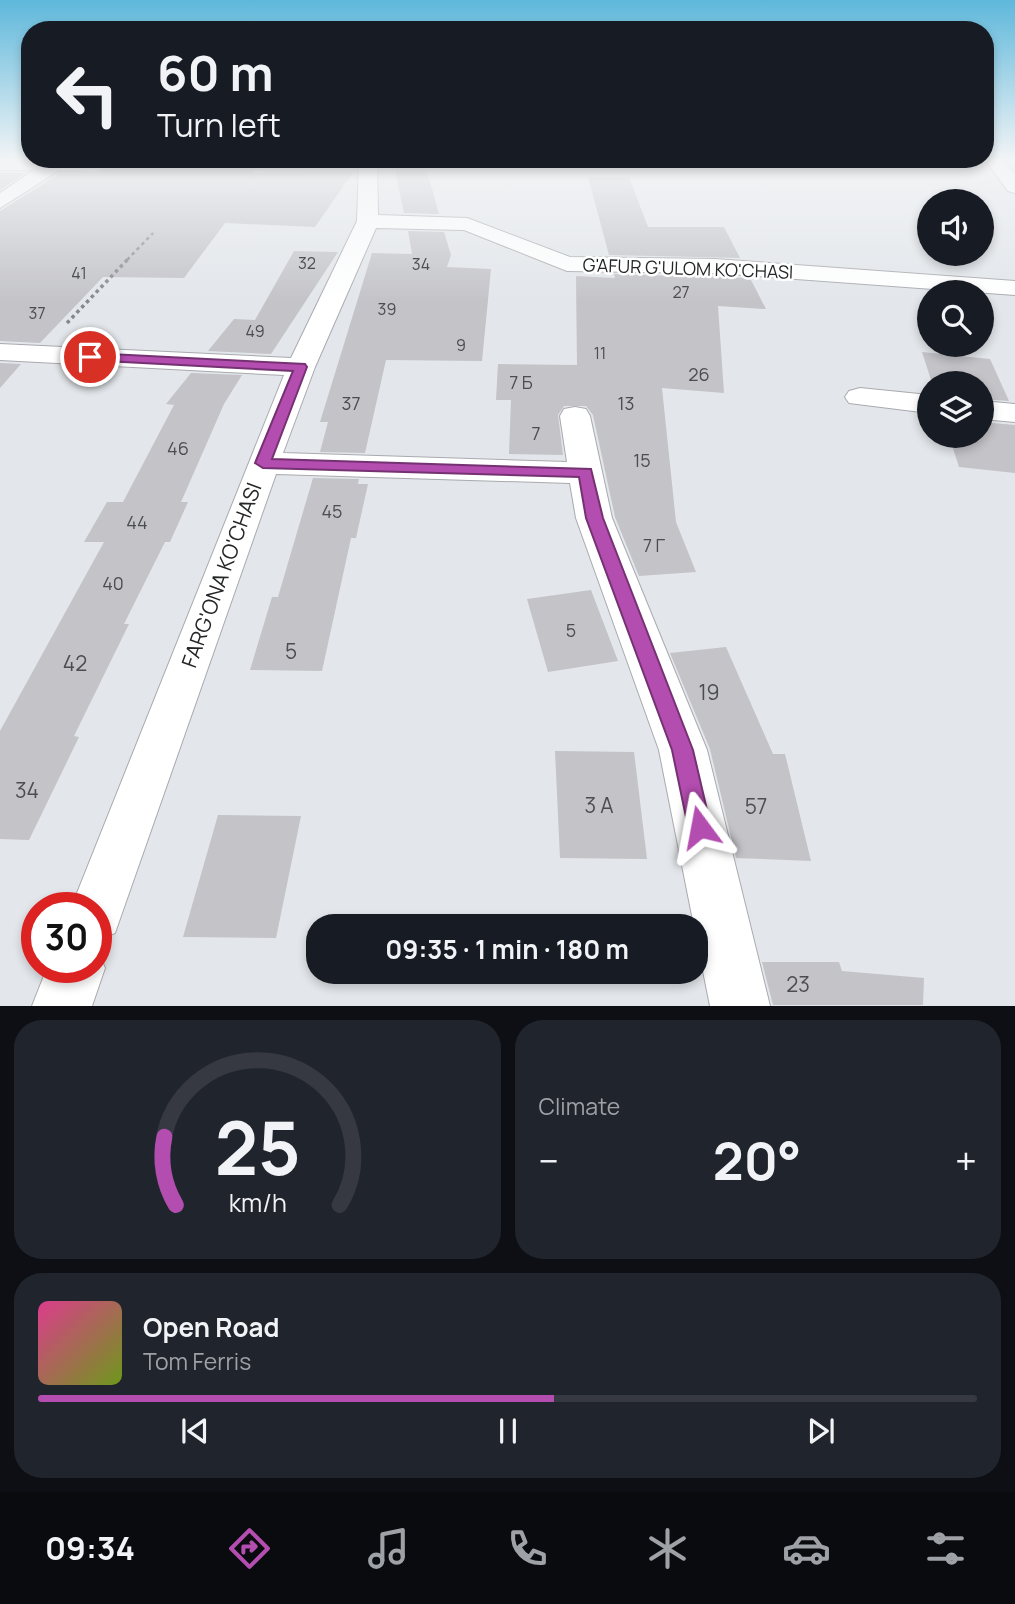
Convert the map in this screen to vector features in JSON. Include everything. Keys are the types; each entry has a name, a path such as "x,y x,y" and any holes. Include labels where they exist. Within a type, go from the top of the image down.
{"street":[{"name":"FARG'ONA KO'CHASI","path":"104,892 263,463 301,367 368,221 368,207"},
{"name":"G'AFUR G'ULOM KO'CHASI","path":"368,221 467,224 567,264 715,267 1015,288"},
{"path":"0,352 301,367"},
{"path":"860,397 917,403"},
{"path":"994,411 1015,413"},
{"path":"575,416 594,518 683,750 740,1006"},
{"path":"263,463 586,473"},
{"path":"62,1006 70,983"}],"path":[{"path":"37,354 153,233"}],"building":[{"path":"6,207 329,207 315,227 225,223 184,278 103,277 40,343 0,341 0,211"},
{"path":"403,207 437,207 439,214 404,213"},
{"path":"596,207 640,207 648,227 724,227 740,258 609,255"},
{"path":"408,231 444,232 451,255 447,267 491,269 482,361 386,360 365,453 320,452 328,422 320,422 372,253 412,254"},
{"path":"294,251 338,252 271,354 208,351 234,319 255,320"},
{"path":"614,274 750,278 766,309 718,306 724,393 662,388 676,522 696,572 639,576 615,517 593,415 586,406 564,406 558,415 563,455 509,454 511,400 496,400 498,364 577,365 576,276 615,278"},
{"path":"924,357 990,359 1009,401 994,400 994,371 928,371"},
{"path":"0,363 21,364 0,388"},
{"path":"191,373 242,375 224,404 181,502 188,502 170,542 165,542 124,624 129,624 74,736 79,737 29,840 0,839 0,731 104,542 84,542 107,502 123,502 174,405 166,404"},
{"path":"994,423 1015,425 1015,473 959,467 953,448 994,448"},
{"path":"313,478 359,479 358,484 368,484 356,538 351,538 322,671 250,670 272,597 278,597"},
{"path":"591,590 618,661 548,672 527,599"},
{"path":"726,647 773,754 785,754 811,861 736,858 710,749 670,653"},
{"path":"555,751 634,752 647,859 560,858"},
{"path":"218,815 301,816 276,938 183,937"},
{"path":"762,962 839,962 842,971 924,978 923,1005 773,1005"}],"route":[{"path":"90,357 301,367 263,463 586,473 594,518 683,750 700,827"}]}
